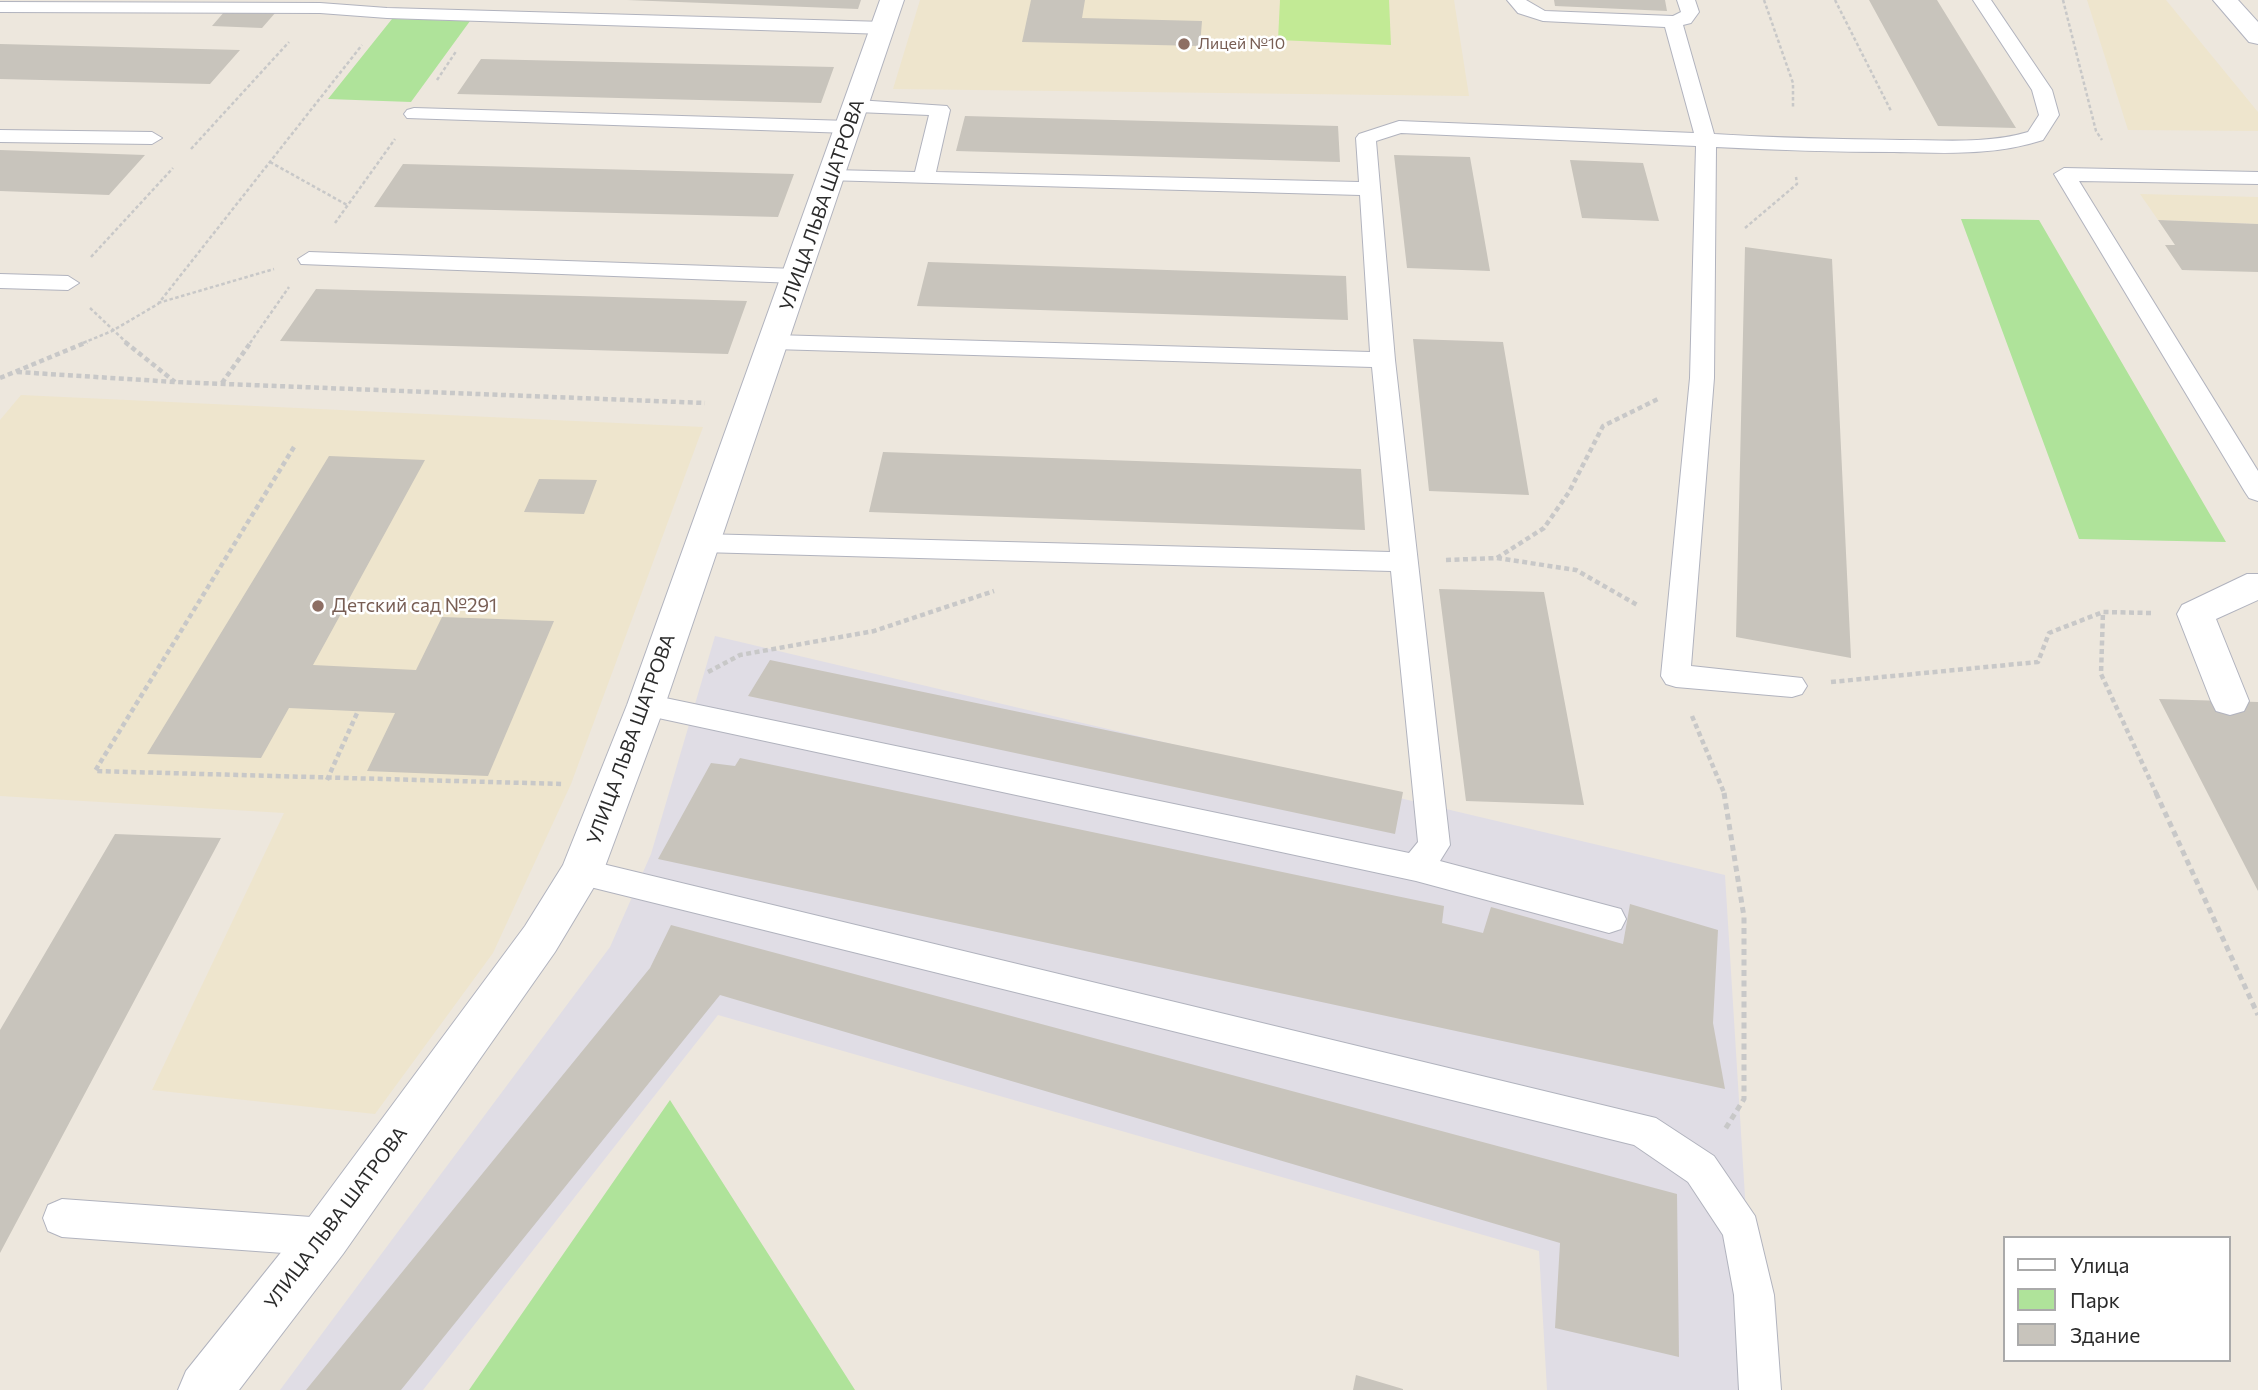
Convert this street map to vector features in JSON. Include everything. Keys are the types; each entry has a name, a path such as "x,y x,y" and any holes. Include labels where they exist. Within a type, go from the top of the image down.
{"street":[{"path":"2225,0 2258,37"},
{"name":"УЛИЦА ЛЬВА ШАТРОВА","path":"205,1390 325,1237 540,939 582,872 646,705 701,542 889,14"},
{"path":"2230,701 2195,614 2252,587"}],"lane":[{"path":"1516,0 1524,9 1543,16 1673,22 1685,19 1690,12 1686,0"},
{"path":"1416,867 1434,845 1383,360 1367,189 1366,138 1398,127 1544,131 1793,145 1976,147 2010,144 2036,136 2049,115 2042,90 1982,0"},
{"path":"0,7 320,8 481,15 889,14"},
{"path":"1673,22 1706,141 1702,378 1676,676 1792,686"},
{"path":"414,114 853,116 940,110 924,178"},
{"path":"0,136 152,138"},
{"path":"2258,178 2064,174 2258,492"},
{"path":"832,176 1367,189"},
{"path":"309,259 796,276"},
{"path":"0,281 68,283"},
{"path":"774,342 1383,360"},
{"path":"701,542 1403,562"},
{"path":"646,705 1416,867 1609,919"},
{"path":"582,872 1643,1130 1701,1169 1741,1229 1754,1296 1760,1390"},
{"path":"62,1218 325,1237"}],"path":[{"path":"1835,0 1908,145"},
{"path":"2063,0 2096,131 2127,175"},
{"path":"189,150 320,8"},
{"path":"158,304 387,13"},
{"path":"221,383 414,114 481,15"},
{"path":"68,283 180,160"},
{"path":"270,162 348,205"},
{"path":"0,378 112,331 158,304 309,259"},
{"path":"112,331 175,382"},
{"path":"17,372 175,382 707,404"},
{"path":"1497,558 1545,528 1569,492 1604,426 1702,378"},
{"path":"294,447 95,771 327,780 617,785"},
{"path":"1403,562 1497,558 1576,570 1679,628"},
{"path":"646,705 740,655 874,631 1004,588"},
{"path":"2103,612 2101,674 2258,1016"},
{"path":"1792,686 2038,662 2049,633 2103,612 2195,614"},
{"path":"1676,676 1728,803 1744,917 1744,1099 1701,1169"},
{"path":"327,780 358,711"}],"shaded area":[{"name":"Лицей №10","path":"920,0 1454,0 1469,96 893,89"},
{"path":"2087,0 2166,0 2258,112 2258,131 2128,130"},
{"path":"2140,194 2258,197 2258,224 2158,220"},
{"name":"Детский сад №291","path":"21,395 703,427 571,784 493,953 375,1114 152,1090 284,813 0,796 0,420"},
{"path":"715,636 1725,875 1757,1390 1547,1390 1539,1251 718,1015 423,1390 280,1390 610,947 651,854"}],"green space":[{"path":"1280,0 1389,0 1391,45 1278,40"},
{"path":"392,19 470,21 411,102 328,99"},
{"path":"1961,219 2039,220 2226,542 2079,539"},
{"path":"670,1100 855,1390 469,1390"}],"building":[{"path":"627,0 861,0 858,9"},
{"path":"1031,0 1085,0 1082,18 1202,21 1200,46 1022,42"},
{"path":"1554,0 1665,0 1667,11 1555,6"},
{"path":"1869,0 1937,0 2016,128 1938,126"},
{"path":"225,11 276,12 262,28 212,26"},
{"path":"0,44 240,50 210,84 0,79"},
{"path":"481,59 834,67 821,103 457,94"},
{"path":"965,116 1338,126 1340,162 956,151"},
{"path":"0,150 145,155 109,195 0,191"},
{"path":"1394,155 1470,157 1490,271 1407,268"},
{"path":"1570,160 1643,163 1659,221 1582,218"},
{"path":"403,164 794,174 778,217 374,207"},
{"path":"2158,220 2258,224 2258,272 2182,270 2165,245 2175,245"},
{"path":"1745,247 1832,259 1851,658 1736,637"},
{"path":"928,262 1346,276 1348,320 917,306"},
{"path":"316,289 747,301 728,354 280,341"},
{"path":"1413,339 1503,342 1529,495 1429,491"},
{"path":"883,452 1361,469 1365,530 869,512"},
{"path":"329,456 425,460 313,665 416,670 442,617 554,621 488,776 367,771 395,713 289,708 261,758 147,754"},
{"path":"539,479 597,480 584,514 524,512"},
{"path":"1439,589 1544,592 1584,805 1466,801"},
{"path":"770,660 1403,792 1395,834 748,696"},
{"path":"2159,699 2258,702 2258,891"},
{"path":"740,758 1444,906 1442,923 1483,933 1491,907 1623,944 1630,904 1718,930 1713,1023 1725,1089 658,859 711,763 735,766"},
{"path":"115,834 221,838 0,1253 0,1030"},
{"path":"671,925 1677,1194 1679,1357 1555,1328 1560,1243 720,995 401,1390 306,1390 650,968"},
{"path":"1356,1375 1403,1389 1403,1390 1353,1390"}],"place":[{"name":"Лицей №10","path":"1184,44"},
{"name":"Детский сад №291","path":"318,606"}]}
